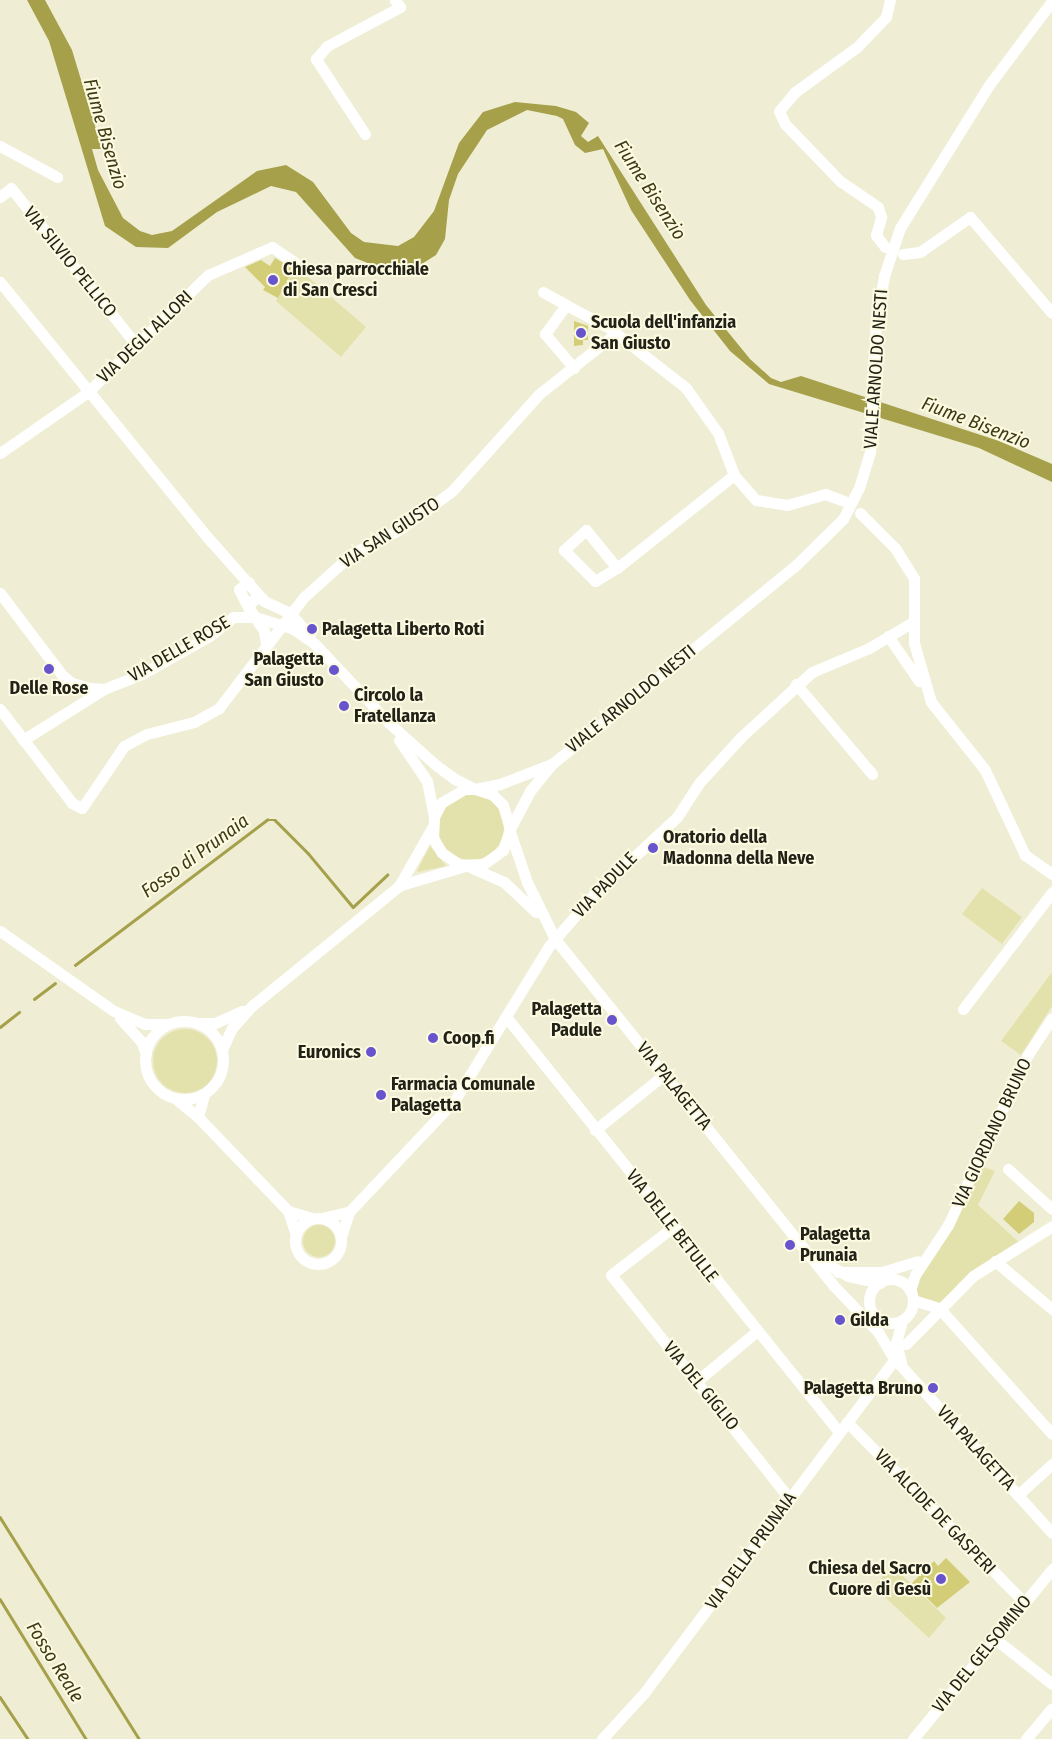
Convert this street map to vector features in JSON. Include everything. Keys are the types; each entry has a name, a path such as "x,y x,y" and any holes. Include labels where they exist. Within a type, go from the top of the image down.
{"street":[{"path":"365,134 316,59 327,46 400,7 395,0"},
{"path":"885,247 876,235 881,210 840,181 785,124 779,111 795,92 857,46 886,17 890,0"},
{"name":"VIALE ARNOLDO NESTI","path":"510,830 530,791 552,764 797,564 842,520 859,488 870,452 875,334 882,284 895,242 914,200 989,85 1052,1"},
{"path":"0,146 57,177"},
{"name":"VIA SILVIO PELLICO","path":"0,197 11,188 138,347"},
{"path":"903,254 920,252 970,217 1052,313"},
{"name":"VIA DEGLI ALLORI","path":"0,453 88,392 138,347 208,275 272,247 294,262"},
{"path":"0,282 88,392 262,598 290,613"},
{"path":"543,292 615,334 686,388 718,433 734,475 749,495 762,503 787,505 825,494 844,501"},
{"path":"566,305 545,334 574,368"},
{"name":"VIA SAN GIUSTO","path":"23,740 72,803 82,808 124,746 147,734 186,725 214,712 290,613 353,553 399,530 452,491 539,394 615,334"},
{"path":"617,568 586,530 564,550 595,581 617,568 734,475"},
{"path":"860,513 910,568 914,579 913,622 926,690"},
{"path":"249,582 239,589 264,631 266,644"},
{"path":"0,593 64,677 78,685 104,689"},
{"path":"251,612 254,599 262,598"},
{"path":"251,612 283,624"},
{"name":"VIA DELLE ROSE","path":"23,740 104,689 174,657 232,618 251,612"},
{"name":"VIA PALAGETTA","path":"290,613 315,644 389,723 446,773 500,801 508,814 510,830 542,919"},
{"name":"VIA PADULE","path":"349,1212 454,1101 555,939 595,892 677,817 699,783 796,684 812,672 913,622"},
{"name":"VIA PALAGETTA","path":"283,624 315,644"},
{"path":"888,636 926,690 937,712 985,770 1025,855 1052,874"},
{"path":"796,684 872,774"},
{"path":"0,709 23,740"},
{"name":"VIA PALAGETTA","path":"389,723 424,775 433,822 442,854 504,882 542,919 555,939 807,1251 847,1300 878,1332 896,1359 1052,1533"},
{"name":"VIALE ARNOLDO NESTI","path":"475,789 512,781 552,764"},
{"path":"400,886 433,822 450,795 475,789"},
{"path":"198,1117 204,1094 220,1075 222,1050 232,1028 253,1005 400,886 496,857 510,830"},
{"path":"964,1008 1052,892"},
{"path":"0,931 114,1011 140,1039 146,1054 151,1082 175,1098 198,1117 215,1139 288,1211 300,1255 318,1264 336,1255 340,1236 349,1212"},
{"path":"114,1011 145,1024 220,1021 253,1005"},
{"name":"VIA DELLE BETULLE","path":"507,1018 756,1332 839,1432"},
{"name":"VIA GIORDANO BRUNO","path":"912,1295 933,1248 948,1225 1027,1056 1052,1018"},
{"path":"195,1022 212,1032 222,1050"},
{"path":"146,1054 153,1036 170,1023"},
{"path":"595,1130 665,1074"},
{"path":"175,1098 204,1094"},
{"path":"1008,1169 1052,1209"},
{"path":"288,1211 319,1218 334,1224 340,1236"},
{"path":"296,1235 302,1224 319,1218 349,1212"},
{"name":"VIA DEL GIGLIO","path":"673,1226 611,1275 789,1498"},
{"path":"906,1344 939,1308 995,1261 1052,1226"},
{"name":"VIA GIORDANO BRUNO","path":"895,1280 933,1248"},
{"name":"VIA PALAGETTA","path":"807,1251 838,1272 880,1283 895,1280"},
{"name":"VIA GIORDANO BRUNO","path":"838,1272 882,1272 917,1261"},
{"path":"995,1261 1052,1309"},
{"path":"895,1280 912,1295 939,1308 1052,1434"},
{"name":"VIA PALAGETTA","path":"880,1283 870,1296 876,1315 896,1359"},
{"path":"896,1359 896,1342 902,1320 910,1312 912,1295"},
{"name":"VIA PALAGETTA","path":"847,1300 876,1315 902,1320"},
{"path":"696,1380 756,1332"},
{"name":"VIA DELLA PRUNAIA","path":"602,1739 644,1693 789,1498 896,1359"},
{"name":"VIA ALCIDE DE GASPERI","path":"847,1422 1022,1602"},
{"path":"1018,1495 1052,1464"},
{"name":"VIA DEL GELSOMINO","path":"913,1739 1022,1602 1052,1569"},
{"path":"994,1638 1052,1684"},
{"path":"1026,1739 1052,1708"}],"shaded area":[{"name":"Fiume Bisenzio","path":"27,0 45,0 72,50 102,149 92,149 98,170 123,218 140,231 152,235 172,231 257,171 286,165 313,182 351,233 364,242 398,246 414,237 434,211 459,143 483,112 515,102 556,106 576,112 589,123 581,136 588,142 598,136 706,305 750,359 771,378 781,382 801,376 999,441 1052,464 1052,482 979,448 769,384 730,351 690,300 631,210 603,149 585,153 575,145 563,119 557,116 527,110 487,130 458,174 449,200 445,239 436,255 406,274 395,274 355,258 296,192 271,186 217,212 168,248 136,247 105,226 49,41"},
{"path":"295,266 366,327 341,357 276,301"},
{"path":"477,794 495,803 502,814 504,827 502,840 495,851 484,858 465,860 447,851 440,840 438,821 447,803 458,796"},
{"path":"430,846 446,866 418,872 417,871"},
{"path":"982,888 1022,917 1002,944 962,914"},
{"path":"1052,972 1052,1006 1021,1055 1001,1041"},
{"path":"185,1029 197,1031 208,1038 215,1049 217,1061 215,1073 208,1084 197,1091 185,1093 173,1091 162,1084 155,1073 153,1061 155,1049 162,1038 173,1031"},
{"path":"976,1164 995,1171 978,1205 1022,1245 939,1308 913,1300 913,1279"},
{"path":"319,1225 331,1229 335,1241 331,1253 319,1257 307,1253 303,1241 307,1229"},
{"path":"892,1565 946,1618 929,1638 874,1587"}],"building":[{"name":"Chiesa parrocchiale di San Cresci","path":"275,258 293,269 278,298 263,290 265,287 245,267 261,260 270,266"},
{"name":"Scuola dell'infanzia San Giusto","path":"574,321 588,326 588,340 583,340 583,345 574,346"},
{"path":"1019,1201 1034,1213 1034,1222 1019,1234 1003,1219"},
{"name":"Chiesa del Sacro Cuore di Gesù","path":"946,1558 970,1582 937,1608 912,1583 934,1561 938,1566"}],"waterway":[{"name":"Fosso di Prunaia","path":"75,965 267,820 275,820 308,853 353,907 387,875"},
{"name":"Fosso di Prunaia","path":"34,999 55,983"},
{"name":"Fosso di Prunaia","path":"0,1027 19,1012"},
{"path":"0,1517 139,1739"},
{"name":"Fosso Reale","path":"0,1599 86,1739"},
{"path":"0,1697 28,1739"}],"place":[{"name":"Chiesa parrocchiale di San Cresci","path":"273,280"},
{"name":"Scuola dell'infanzia San Giusto","path":"581,333"},
{"name":"Palagetta Liberto Roti","path":"312,629"},
{"name":"Delle Rose","path":"49,669"},
{"name":"Palagetta San Giusto","path":"334,670"},
{"name":"Circolo la Fratellanza","path":"344,706"},
{"name":"Oratorio della Madonna della Neve","path":"653,848"},
{"name":"Palagetta Padule","path":"612,1020"},
{"name":"Coop.fi","path":"433,1038"},
{"name":"Euronics","path":"371,1052"},
{"name":"Farmacia Comunale Palagetta","path":"381,1095"},
{"name":"Palagetta Prunaia","path":"790,1245"},
{"name":"Gilda","path":"840,1320"},
{"name":"Palagetta Bruno","path":"933,1388"},
{"name":"Chiesa del Sacro Cuore di Gesù","path":"941,1579"}]}
